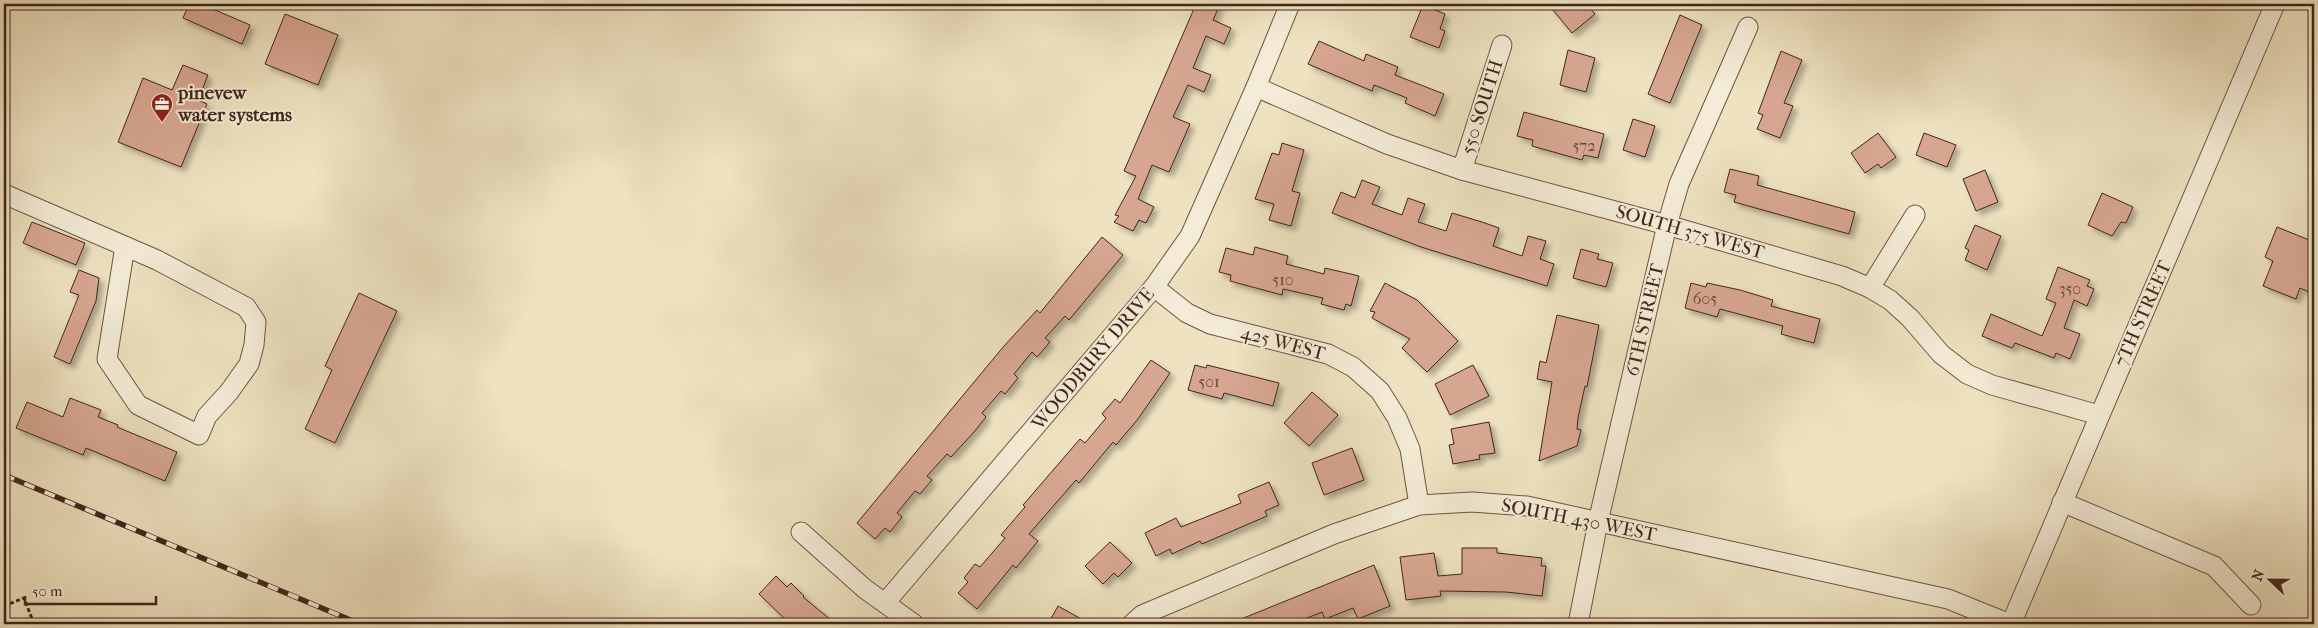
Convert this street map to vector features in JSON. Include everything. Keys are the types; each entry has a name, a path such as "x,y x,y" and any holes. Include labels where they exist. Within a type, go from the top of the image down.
{"street":[{"name":"WOODBURY DRIVE","path":"885,603 1154,287 1190,236 1256,87 1290,4"},
{"name":"7TH STREET","path":"2010,624 2275,4"},
{"name":"6TH STREET","path":"1578,624 1598,522 1667,225 1679,184 1748,27"},
{"name":"550 SOUTH","path":"1462,170 1502,45"},
{"name":"SOUTH 375 WEST","path":"1256,87 1387,144 1462,170 1667,225 1842,276 1870,288 1910,318 1940,354 1968,374 1992,385 2099,415"},
{"path":"4,194 125,246 246,307 256,322 254,345 249,364 229,392 207,416 199,435 138,405 107,359 125,246"},
{"path":"1870,288 1915,215"},
{"name":"425 WEST","path":"1154,287 1187,313 1210,324 1328,354 1352,367 1380,391 1397,418 1410,449 1419,505"},
{"name":"SOUTH 430 WEST","path":"1132,624 1142,615 1334,534 1419,505 1472,502 1527,506 1948,598 2010,624"},
{"path":"2062,502 2214,566 2251,605"},
{"path":"801,532 865,589 914,624"}],"path":[{"path":"4,606 24,598 33,623 38,624"}],"building":[{"path":"189,4 201,4 250,25 242,44 183,18"},
{"path":"1196,4 1220,4 1213,20 1231,28 1224,44 1206,36 1193,68 1211,75 1204,92 1188,85 1173,117 1190,124 1169,172 1152,165 1138,199 1154,207 1146,223 1139,220 1133,231 1114,222 1119,216 1115,215 1136,176 1124,171"},
{"path":"1548,4 1586,4 1595,14 1572,33"},
{"path":"1423,5 1445,14 1440,29 1445,31 1439,48 1410,37"},
{"path":"285,14 338,35 318,85 265,64"},
{"path":"1680,15 1702,25 1670,103 1648,94"},
{"path":"1319,41 1364,61 1366,54 1398,67 1395,75 1444,94 1435,116 1405,103 1407,98 1374,85 1372,91 1308,64"},
{"path":"1568,50 1595,58 1586,92 1560,85"},
{"path":"1781,51 1802,60 1784,103 1793,106 1780,138 1757,129 1763,115 1758,113"},
{"name":"pinevew water systems","path":"183,65 208,75 198,100 207,104 181,167 118,142 143,78 172,90"},
{"path":"1524,112 1604,134 1598,158 1584,155 1582,160 1532,146 1533,140 1517,136"},
{"path":"1633,119 1655,126 1645,157 1623,150"},
{"path":"1878,133 1896,157 1881,168 1878,164 1865,173 1851,153"},
{"path":"1924,133 1956,145 1947,167 1916,155"},
{"path":"1282,143 1304,150 1292,191 1300,193 1291,226 1269,220 1274,204 1255,199 1272,153 1279,155"},
{"path":"1730,169 1759,176 1757,185 1855,212 1849,234 1734,202 1736,195 1724,192"},
{"path":"1985,170 1998,202 1976,211 1963,179"},
{"path":"1362,180 1380,187 1372,204 1402,215 1408,198 1425,204 1418,222 1446,231 1452,213 1482,222 1499,228 1493,246 1522,256 1528,236 1546,241 1540,259 1554,264 1547,286 1421,247 1332,213 1341,192 1355,198"},
{"path":"2102,193 2133,207 2126,223 2121,222 2112,236 2088,225"},
{"path":"32,222 85,243 76,265 23,243"},
{"path":"1975,225 2001,236 1987,270 1965,260 1969,250 1965,248"},
{"path":"2277,227 2314,242 2314,294 2300,288 2296,299 2263,286 2273,261 2265,257"},
{"path":"1102,237 1123,255 1069,320 1065,316 1045,338 1050,342 1037,357 1032,352 1014,374 1018,378 1005,394 1001,391 982,413 986,417 974,432 951,457 947,454 927,476 932,480 920,494 915,491 897,513 902,517 890,532 885,528 875,539 857,523 1004,346 1037,310 1040,313"},
{"path":"1255,247 1288,256 1286,264 1324,274 1325,268 1359,276 1351,306 1346,304 1344,310 1321,304 1323,298 1283,289 1282,295 1230,281 1231,275 1219,272 1226,248 1253,255"},
{"path":"1581,249 1599,254 1597,259 1613,263 1606,287 1573,278"},
{"path":"2058,267 2090,280 2087,286 2094,289 2087,306 2074,300 2064,328 2080,334 2070,359 2056,353 2054,358 2015,343 2012,348 1982,336 1991,314 2042,336 2056,303 2046,299"},
{"path":"79,270 99,278 96,301 70,364 54,357 79,295 70,292"},
{"path":"1385,283 1417,300 1458,341 1427,372 1402,348 1410,339 1372,318 1375,312 1370,311"},
{"path":"1691,283 1706,287 1707,283 1740,290 1773,300 1771,306 1820,319 1814,343 1781,334 1783,326 1720,309 1717,317 1685,308"},
{"path":"359,293 397,311 335,443 305,429 332,370 325,366"},
{"path":"1557,315 1599,325 1587,387 1585,386 1578,418 1577,429 1581,430 1577,446 1539,461 1552,382 1537,379 1540,361 1546,363"},
{"path":"1151,360 1170,373 1138,419 1116,445 1113,442 1079,483 1076,480 1029,534 1038,541 1016,568 1013,565 977,609 958,593 968,582 964,578 975,564 980,567 1005,538 1001,535 1025,507 1023,505 1080,439 1085,443 1106,418 1102,414 1115,399 1120,403"},
{"path":"1195,365 1206,368 1207,365 1279,383 1273,406 1224,393 1222,399 1188,390"},
{"path":"1473,365 1489,396 1450,415 1435,384"},
{"path":"1312,392 1338,415 1309,446 1284,423"},
{"path":"70,398 101,410 98,417 118,425 117,427 177,452 165,481 86,448 83,455 16,428 27,402 63,417"},
{"path":"1489,422 1495,453 1479,455 1480,459 1453,464 1449,445 1454,444 1451,429"},
{"path":"1352,448 1364,480 1324,495 1312,463"},
{"path":"1269,482 1279,505 1265,511 1267,516 1202,544 1200,541 1172,554 1170,549 1156,556 1145,533 1176,518 1181,527 1241,503 1238,495"},
{"path":"1110,542 1132,563 1118,577 1114,573 1103,584 1085,566"},
{"path":"1462,548 1497,548 1497,553 1542,558 1541,566 1546,566 1542,596 1506,592 1440,591 1441,596 1406,600 1400,557 1434,553 1438,576 1462,574"},
{"path":"1374,565 1390,606 1358,619 1353,608 1325,619 1322,612 1292,624 1229,624"},
{"path":"776,576 787,587 791,583 803,597 836,624 790,624 759,594"},
{"path":"1058,606 1090,624 1048,624"}],"railway":[{"path":"4,475 360,624"}],"place":[{"name":"pinevew water systems","path":"162,123"}]}
